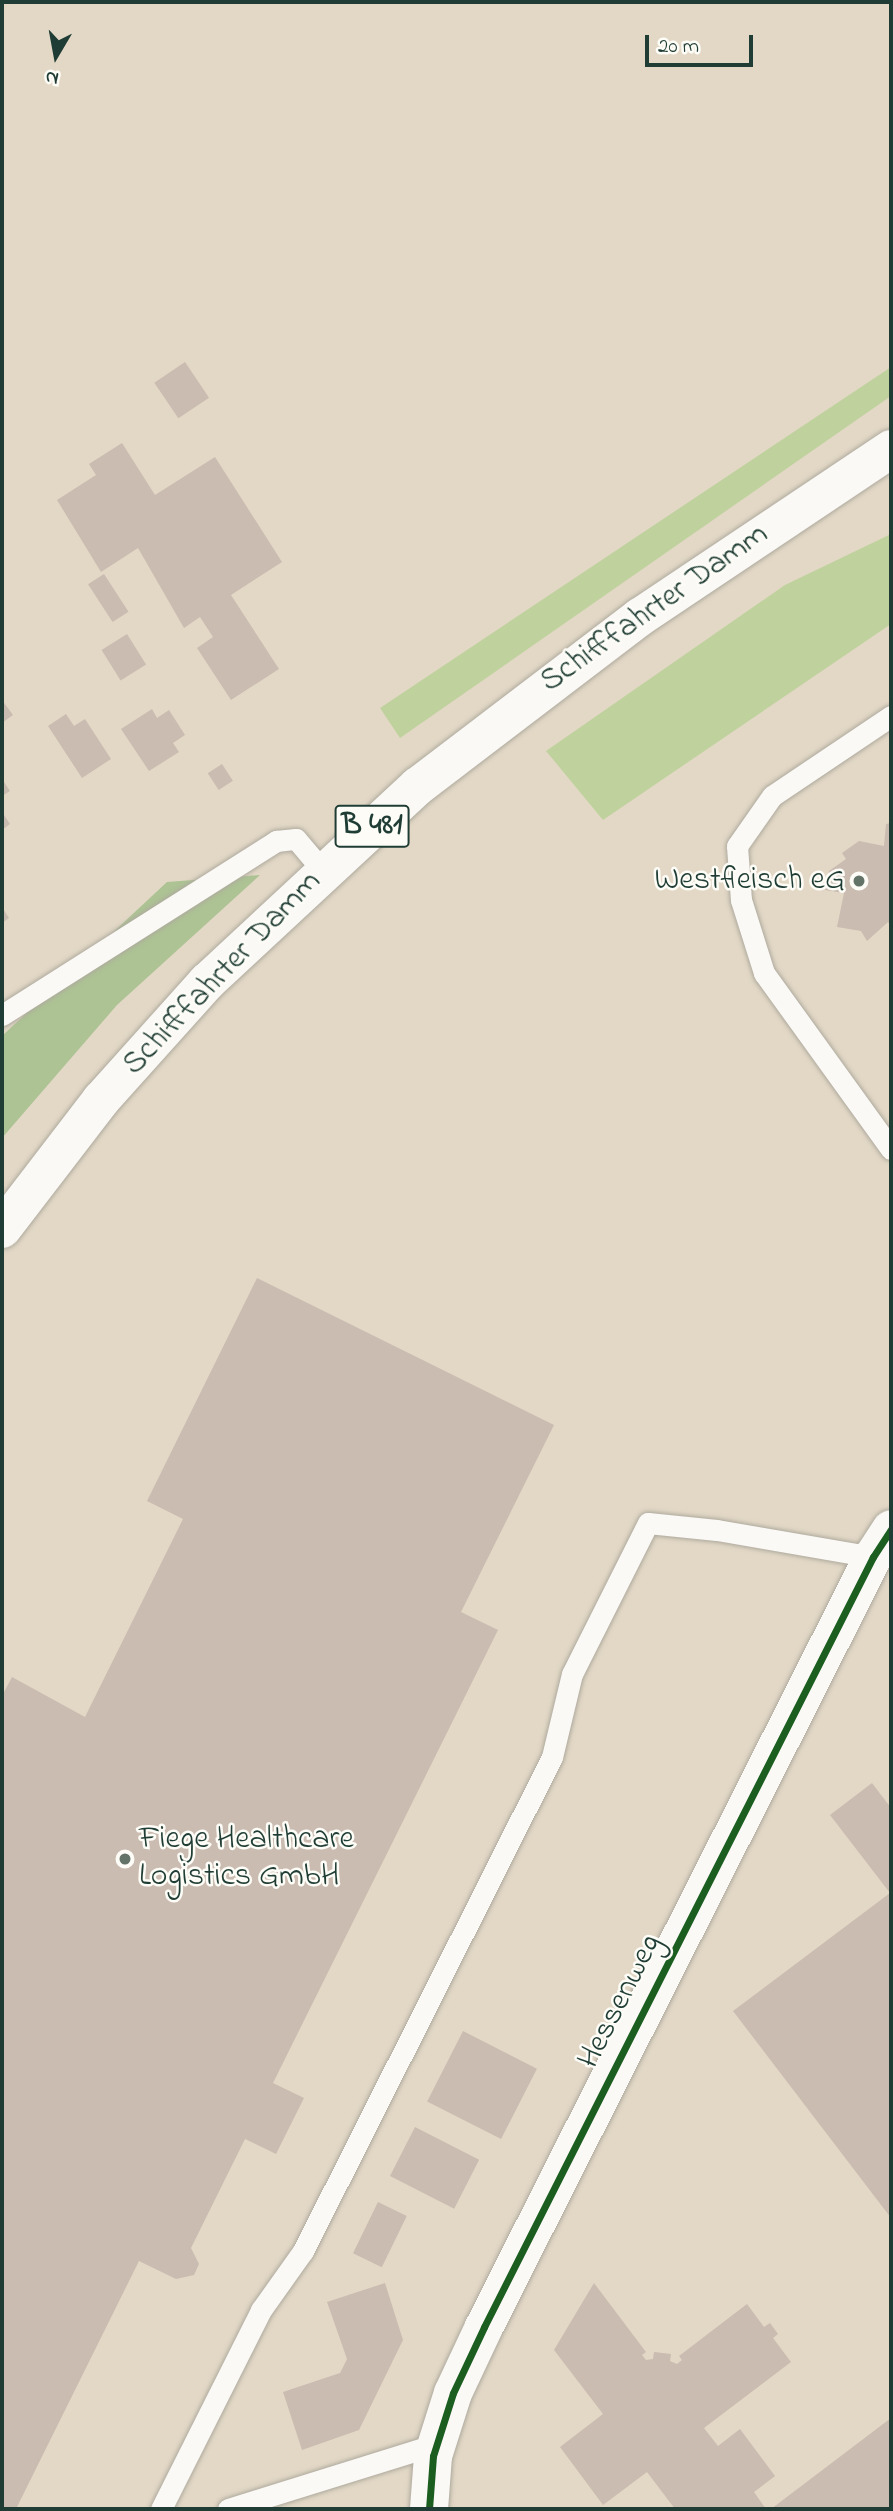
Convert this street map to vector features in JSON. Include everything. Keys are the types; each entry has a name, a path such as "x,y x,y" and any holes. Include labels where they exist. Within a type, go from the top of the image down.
{"main road":[{"name":"Schifffahrter Damm","path":"2,1229 109,1090 207,982 323,871 418,786 525,701 741,546 891,449"},
{"name":"Schifffahrter Damm","path":"813,501 891,466"},
{"name":"Hessenweg","path":"429,2509 437,2444 453,2393 882,1543"}],"lane":[{"path":"891,716 772,796 737,846 741,901 764,973 891,1149"},
{"path":"2,1014 276,841 296,839 323,871"},
{"path":"161,2509 261,2310 303,2251 552,1757 572,1674 648,1523 882,1543"},
{"path":"228,2509 437,2444"}],"green space":[{"path":"891,367 891,396 400,738 380,708"},
{"path":"891,534 891,624 603,820 546,751 785,585"},
{"path":"260,875 117,1005 2,1138 2,1036 167,882"}],"building":[{"path":"185,362 209,398 178,418 154,383"},
{"path":"122,443 155,495 215,457 282,562 231,595 279,669 231,700 197,648 213,637 200,617 184,628 138,548 101,572 57,500 96,475 89,464"},
{"path":"104,574 129,612 113,622 88,584"},
{"path":"127,634 146,665 121,680 102,650"},
{"path":"2,700 13,715 2,723"},
{"path":"152,709 157,718 169,710 185,735 173,743 179,752 149,771 121,729"},
{"path":"66,714 74,726 85,719 111,759 82,778 48,726"},
{"path":"222,764 233,781 219,790 208,773"},
{"path":"2,779 10,791 2,796"},
{"path":"2,812 10,824 2,830"},
{"name":"Westfleisch eG","path":"891,823 891,926 888,922 867,941 861,931 837,927 844,893 825,890 829,871 846,859 842,853 859,841 884,846 886,824"},
{"path":"2,907 9,918 2,923"},
{"path":"257,1278 554,1425 461,1612 498,1630 273,2083 304,2098 276,2154 245,2139 191,2248 199,2264 194,2275 176,2279 139,2261 16,2509 2,2509 2,1696 12,1677 85,1717 183,1519 147,1501"},
{"path":"872,1783 891,1808 891,2218 733,2011 890,1893 830,1815"},
{"path":"463,2031 537,2069 501,2139 427,2101"},
{"path":"415,2127 479,2160 454,2209 390,2176"},
{"path":"378,2202 407,2216 382,2267 353,2253"},
{"path":"385,2283 403,2340 359,2430 302,2450 283,2392 340,2373 347,2359 327,2302"},
{"path":"594,2283 646,2352 642,2355 646,2360 653,2359 654,2352 671,2354 670,2361 677,2364 682,2360 679,2356 747,2304 764,2327 770,2323 778,2334 773,2338 791,2362 704,2428 718,2446 740,2429 775,2476 754,2492 766,2509 675,2509 647,2472 603,2505 560,2447 603,2414 554,2350"},
{"path":"891,2418 891,2509 771,2509"}],"cycle path":[{"path":"429,2509 433,2456 453,2393 484,2327 873,1557 891,1529"}],"place":[{"name":"Westfleisch eG","path":"859,881"},
{"name":"Fiege Healthcare Logistics GmbH","path":"125,1859"}]}
